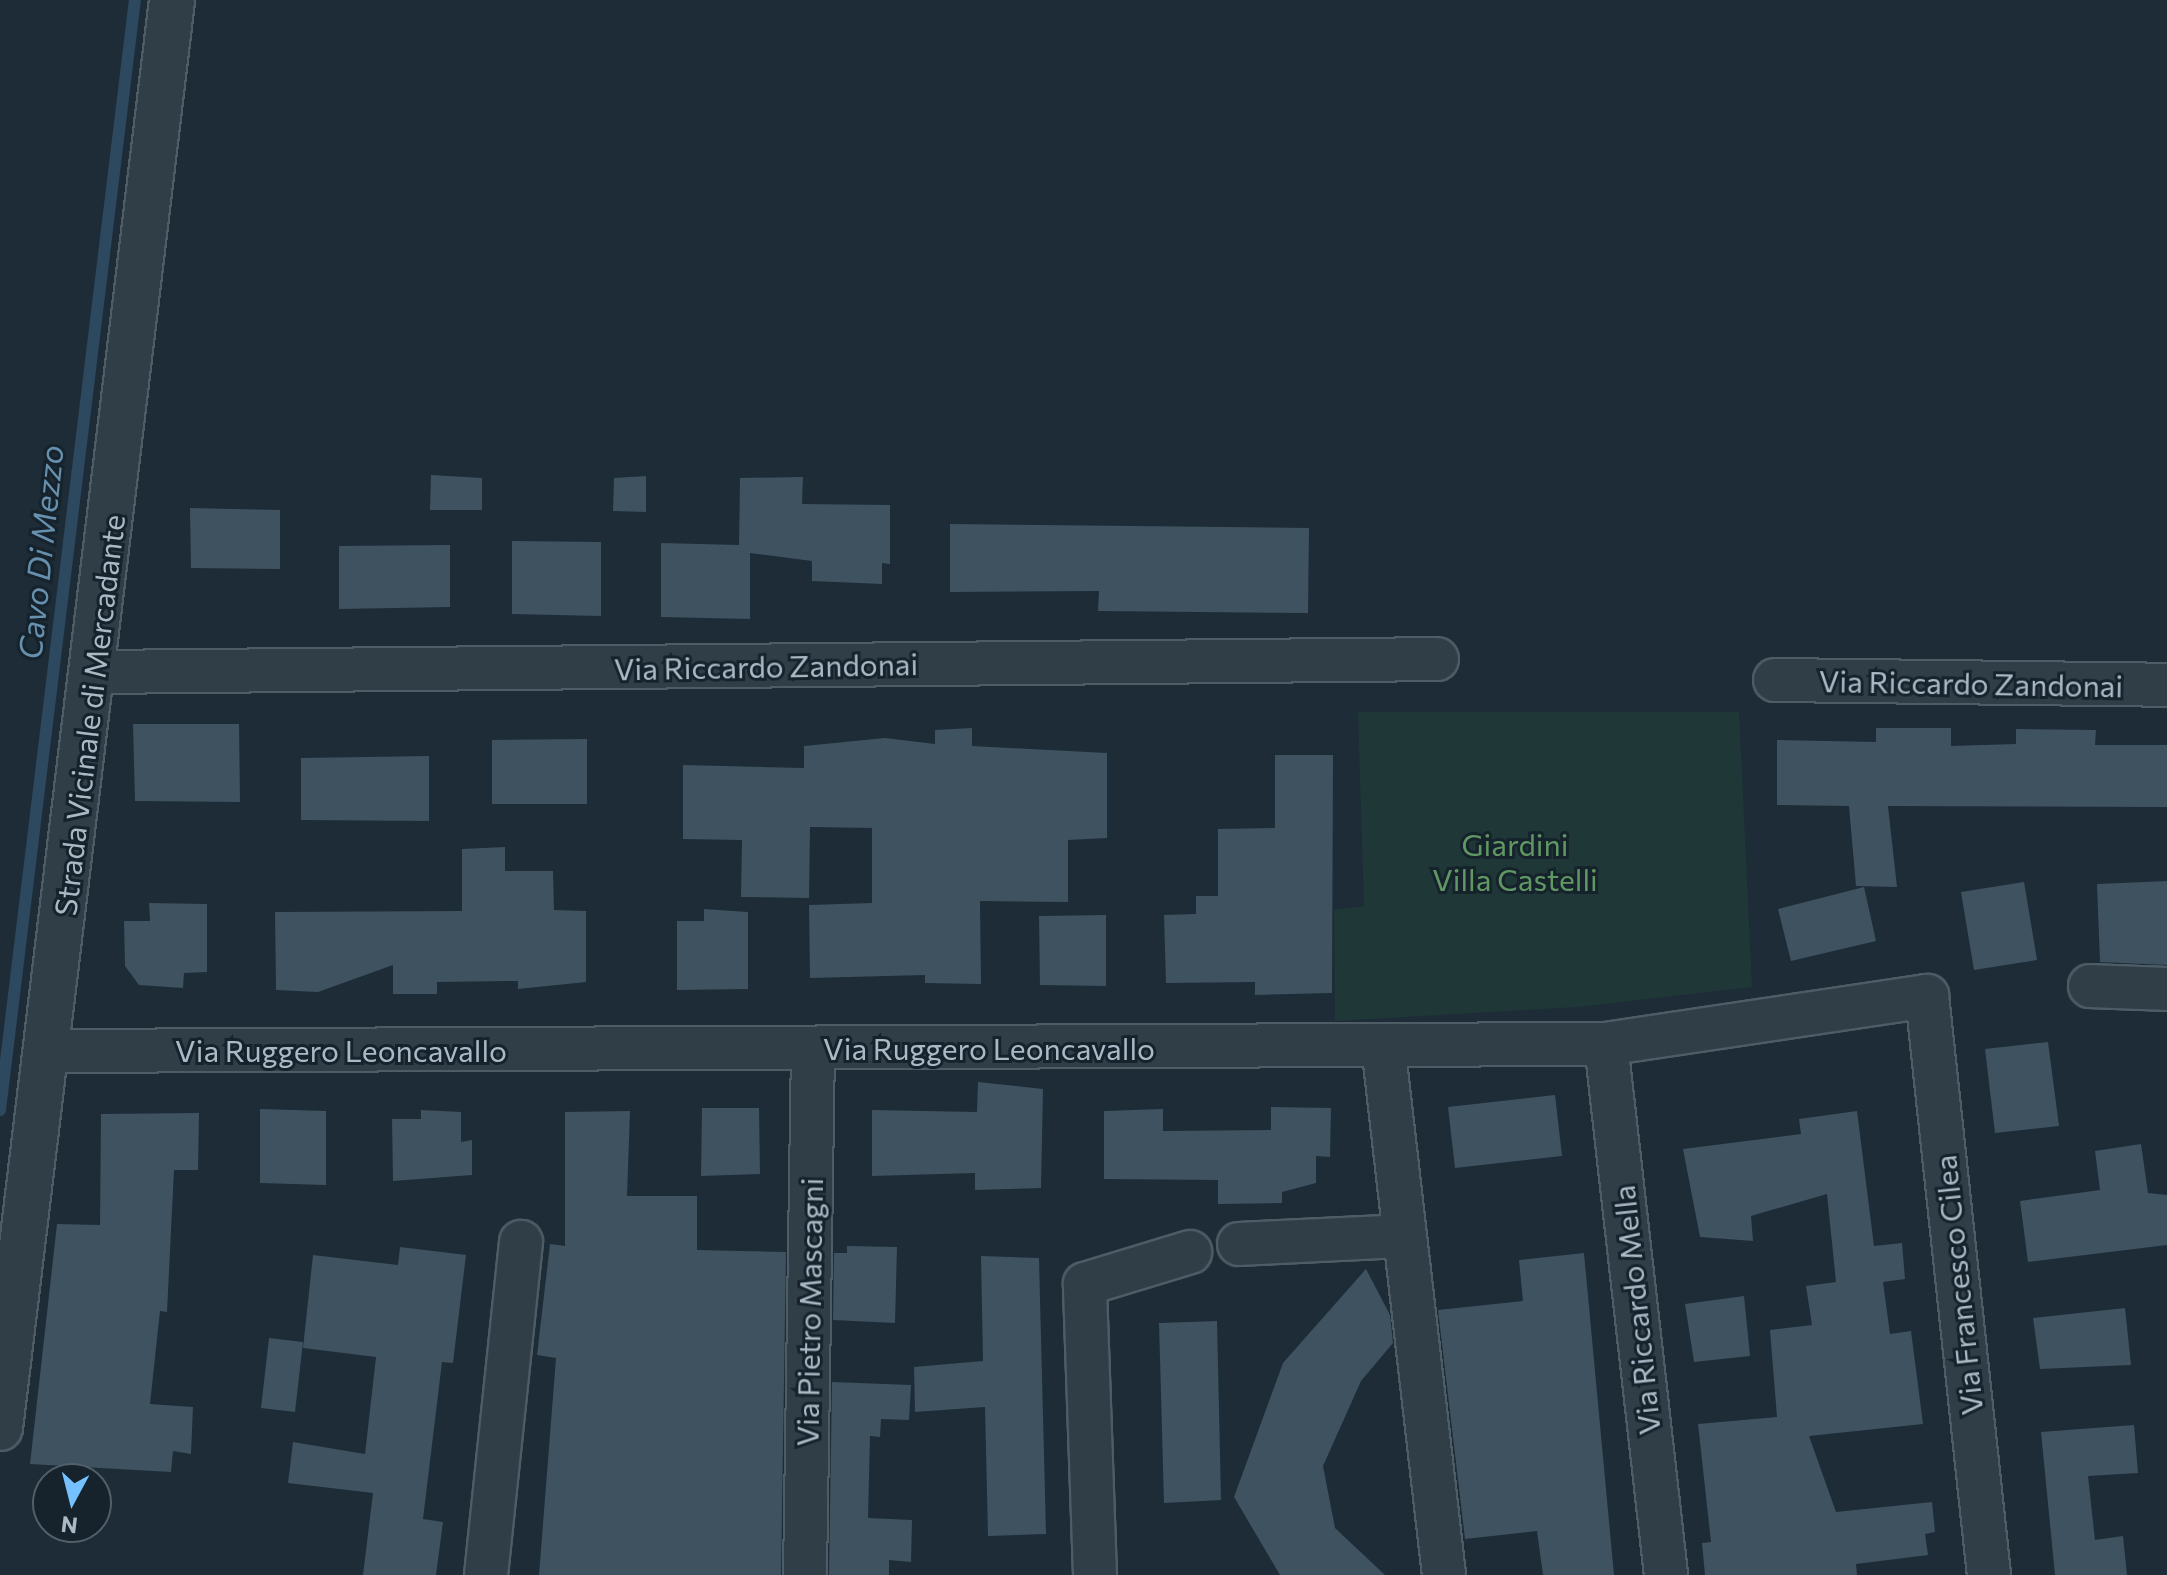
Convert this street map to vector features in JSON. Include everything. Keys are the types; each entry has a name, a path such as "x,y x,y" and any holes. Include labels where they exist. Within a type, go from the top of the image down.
{"street":[{"name":"Strada Vicinale di Mercadante","path":"0,1428 11,1262 48,1051 172,0"},
{"name":"Via Riccardo Zandonai","path":"94,672 1437,659"},
{"name":"Via Riccardo Zandonai","path":"1775,680 2167,685"},
{"path":"2090,986 2167,989"},
{"name":"Via Ruggero Leoncavallo","path":"48,1051 1606,1044 1927,996"},
{"name":"Via Francesco Cilea","path":"1927,996 1989,1575"},
{"name":"Via Riccardo Mella","path":"1606,1044 1666,1575"},
{"path":"1383,1045 1444,1575"},
{"name":"Via Pietro Mascagni","path":"805,1575 813,1049"},
{"path":"1239,1244 1405,1236"},
{"path":"486,1575 521,1242"},
{"path":"1095,1575 1085,1284 1190,1252"}],"green space":[{"name":"Giardini Villa Castelli","path":"1358,712 1739,712 1752,987 1577,1007 1335,1021 1334,910 1364,906"}],"building":[{"path":"431,475 482,478 482,510 430,510"},
{"path":"646,476 646,512 613,511 614,478"},
{"path":"803,477 802,504 890,505 890,564 882,563 882,584 812,581 812,561 750,553 750,619 661,617 661,543 739,545 740,478"},
{"path":"190,508 280,510 280,569 191,568"},
{"path":"950,524 1309,528 1308,613 1098,611 1099,591 950,592"},
{"path":"512,541 601,542 601,616 512,614"},
{"path":"450,545 450,607 339,609 339,546"},
{"path":"133,724 239,724 240,802 135,801"},
{"path":"972,728 972,746 1107,753 1107,838 1068,840 1068,902 980,901 981,984 925,983 925,975 810,978 809,905 872,903 872,828 810,827 809,898 741,897 742,840 683,839 683,765 804,768 804,746 885,738 935,744 935,730"},
{"path":"1876,728 1951,728 1951,746 2016,744 2016,729 2096,730 2095,745 2167,745 2167,807 1888,806 1897,887 1856,886 1849,806 1777,805 1777,740 1876,742"},
{"path":"587,739 587,804 492,804 492,740"},
{"path":"1275,755 1333,755 1332,993 1255,995 1255,982 1166,983 1164,915 1196,914 1196,896 1218,896 1218,829 1275,828"},
{"path":"429,756 429,821 301,820 301,758"},
{"path":"505,847 505,871 553,871 554,910 586,911 586,982 518,989 518,981 437,982 437,994 393,994 393,965 318,992 276,990 275,912 462,911 462,849"},
{"path":"2167,881 2167,965 2100,962 2097,884"},
{"path":"2024,882 2037,960 1974,970 1961,892"},
{"path":"1864,887 1876,941 1791,961 1778,909"},
{"path":"149,903 207,904 207,972 184,973 183,988 139,985 125,966 124,921 150,921"},
{"path":"704,909 748,912 748,989 677,990 677,921 704,921"},
{"path":"1106,915 1106,986 1040,985 1039,916"},
{"path":"2048,1042 2059,1126 1995,1133 1985,1049"},
{"path":"978,1082 1043,1089 1041,1188 975,1190 975,1173 872,1176 872,1110 977,1112"},
{"path":"1555,1095 1562,1156 1455,1168 1448,1107"},
{"path":"1271,1107 1331,1108 1330,1157 1316,1156 1316,1183 1282,1192 1282,1203 1218,1204 1218,1180 1104,1179 1104,1111 1163,1109 1163,1131 1271,1130"},
{"path":"702,1108 759,1108 760,1174 701,1176"},
{"path":"260,1109 326,1111 326,1185 260,1183"},
{"path":"421,1110 461,1112 461,1142 472,1140 472,1175 393,1181 392,1119 421,1119"},
{"path":"630,1111 627,1196 697,1196 697,1250 786,1252 781,1575 539,1575 556,1358 537,1355 550,1244 565,1246 565,1112"},
{"path":"1857,1111 1874,1246 1902,1243 1905,1279 1883,1282 1890,1334 1911,1331 1923,1424 1809,1436 1836,1512 1932,1502 1935,1532 1925,1534 1928,1555 1856,1564 1857,1575 1705,1575 1702,1543 1711,1542 1698,1424 1777,1417 1770,1330 1812,1325 1806,1286 1836,1282 1827,1194 1751,1216 1753,1241 1700,1237 1683,1149 1801,1134 1799,1119"},
{"path":"199,1113 198,1170 174,1170 167,1312 160,1311 150,1404 193,1407 191,1454 173,1451 171,1472 112,1469 112,1463 30,1464 57,1224 100,1225 101,1114"},
{"path":"2141,1144 2148,1193 2167,1195 2167,1245 2028,1262 2020,1201 2100,1190 2095,1151"},
{"path":"847,1246 897,1247 895,1323 833,1320 834,1253 847,1253"},
{"path":"400,1247 466,1255 453,1363 442,1362 423,1519 443,1522 436,1575 363,1575 373,1493 288,1483 293,1442 365,1454 376,1357 303,1348 313,1255 398,1265"},
{"path":"1584,1253 1614,1575 1543,1575 1537,1531 1465,1539 1438,1310 1523,1301 1519,1260"},
{"path":"981,1256 1039,1258 1046,1534 988,1536 985,1407 915,1412 914,1367 983,1361"},
{"path":"1366,1269 1390,1315 1393,1343 1361,1381 1323,1466 1335,1528 1385,1575 1280,1575 1234,1497 1283,1363"},
{"path":"1744,1296 1750,1356 1694,1362 1685,1304"},
{"path":"2125,1308 2131,1365 2040,1369 2033,1318"},
{"path":"1217,1321 1221,1500 1164,1503 1159,1323"},
{"path":"269,1338 303,1342 295,1412 261,1408"},
{"path":"832,1382 911,1385 909,1420 881,1419 880,1437 870,1436 868,1518 912,1520 911,1562 889,1560 889,1575 829,1575"},
{"path":"2134,1425 2138,1473 2088,1476 2095,1540 2123,1536 2127,1575 2055,1575 2041,1432"}],"waterway":[{"name":"Cavo Di Mezzo","path":"0,1110 135,0"}]}
